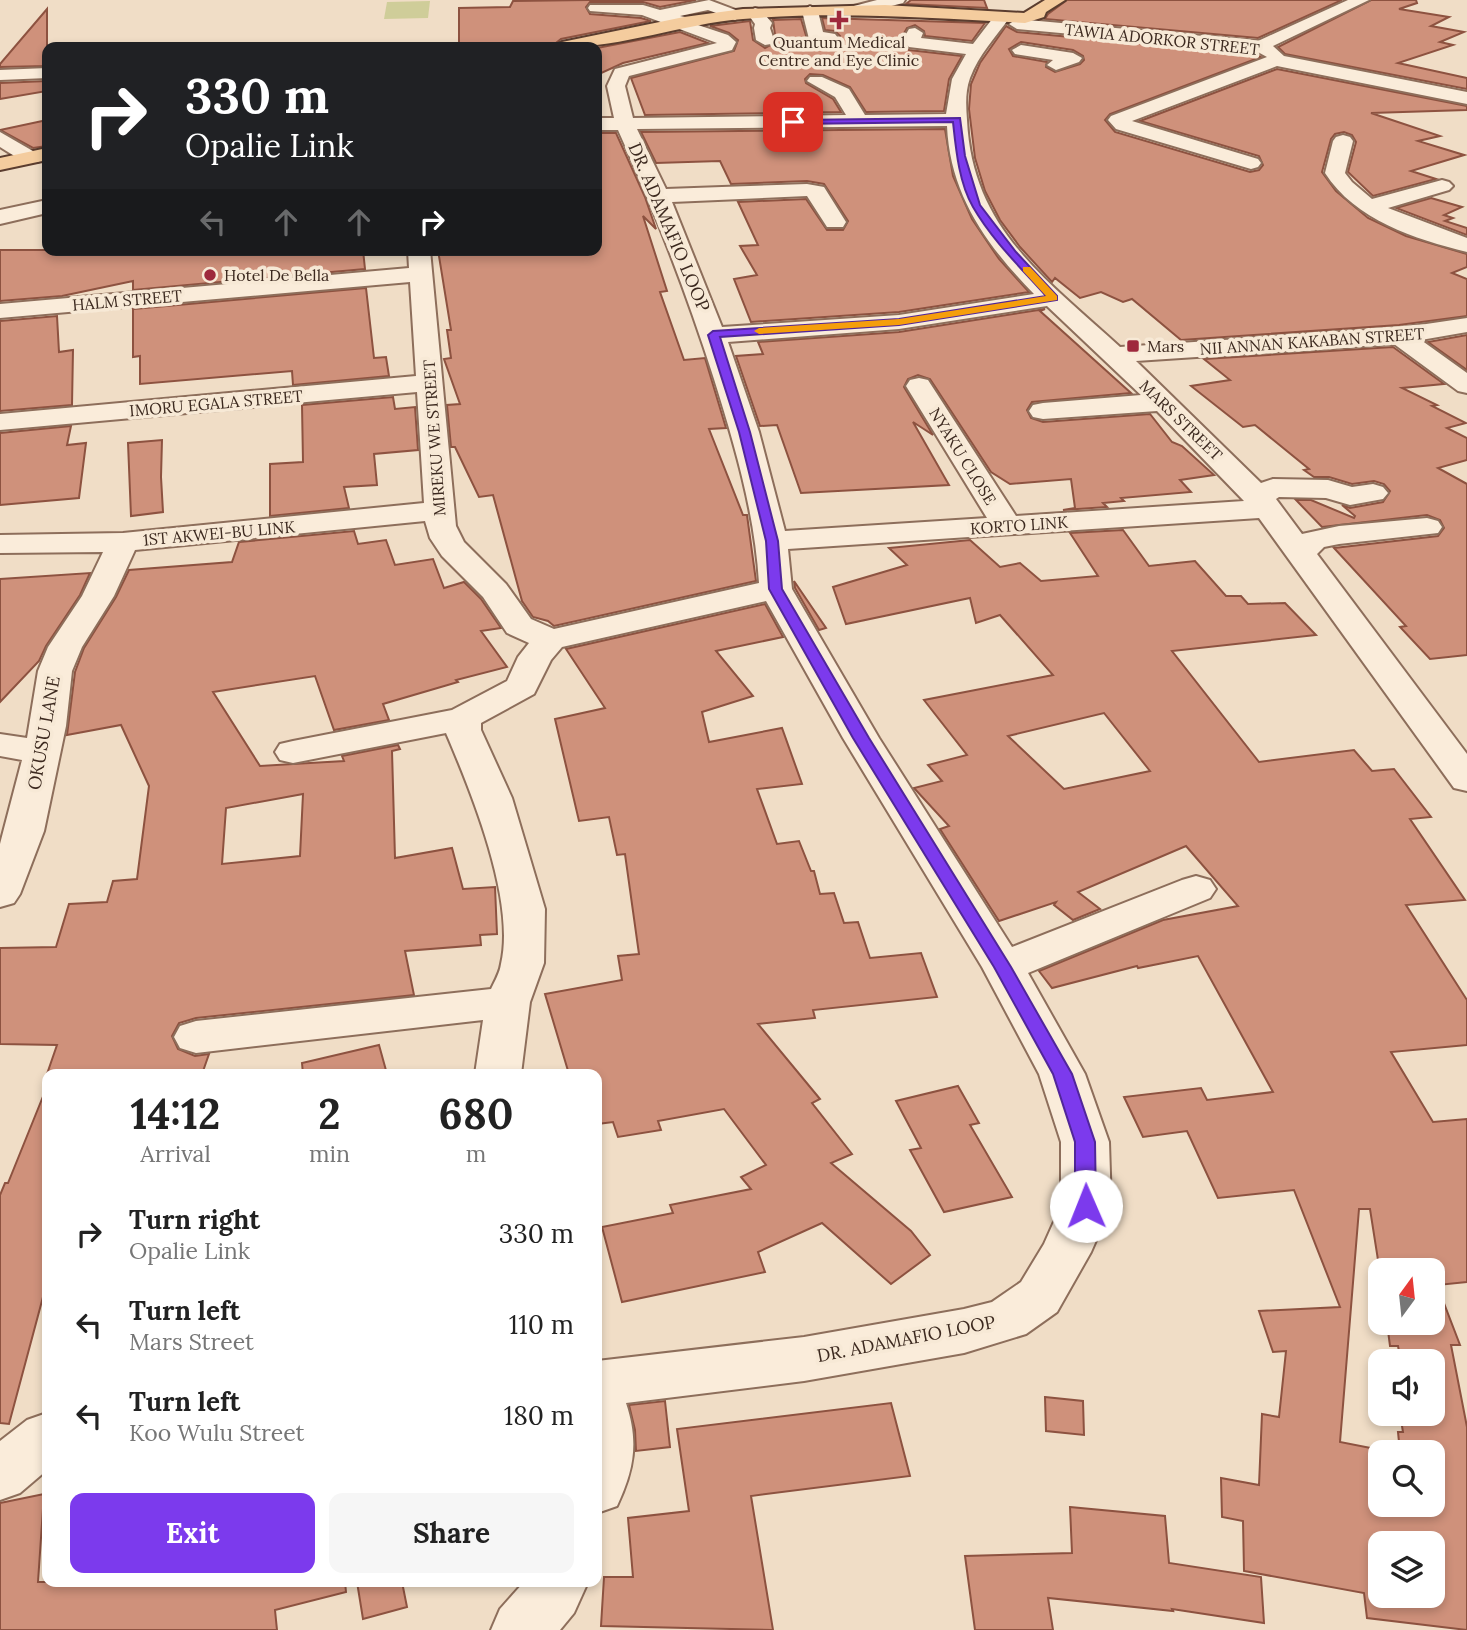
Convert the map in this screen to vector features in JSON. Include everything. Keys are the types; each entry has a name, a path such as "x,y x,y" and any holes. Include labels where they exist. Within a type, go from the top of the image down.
{"main road":[{"path":"588,42 674,20 902,5 1015,12 1057,0"},
{"path":"0,164 39,156"}],"street":[{"path":"690,0 735,15"},
{"path":"1260,46 1361,0"},
{"path":"615,37 607,32 596,4 633,9 674,20 709,5"},
{"path":"810,11 815,35 829,38"},
{"name":"TAWIA ADORKOR STREET","path":"1015,12 1260,46 1275,55 1276,60 1467,98"},
{"name":"MARS STREET","path":"1015,12 983,47 959,88 957,120 960,156 976,206 1013,254 1053,298 1115,355 1263,503 1467,780"},
{"path":"755,13 764,23 762,28 765,40"},
{"name":"DR. ADAMAFIO LOOP","path":"602,1383 683,1371 804,1359 964,1331 1007,1319 1039,1297 1066,1252 1086,1206 1085,1142 1062,1074 1003,967 861,738 776,589 772,541 745,432 713,335 659,196 625,124 617,86 621,73 639,65 726,46 727,42 722,39 674,20"},
{"path":"915,33 911,41 915,43 983,47 1073,58 1056,65"},
{"path":"1251,163 1123,125 1118,120 1276,60"},
{"path":"0,75 42,73"},
{"path":"816,81 842,93 859,121"},
{"path":"602,124 957,120"},
{"path":"0,138 39,156"},
{"path":"1343,141 1335,173 1348,192 1368,206 1467,245"},
{"path":"1368,206 1442,186"},
{"path":"659,196 807,190 816,192 835,222"},
{"path":"0,216 42,208"},
{"name":"HALM STREET","path":"0,311 420,262"},
{"name":"MIREKU WE STREET","path":"420,262 431,383 438,511 445,538 463,561 495,591 519,626 550,640"},
{"path":"713,335 899,322 1053,298"},
{"name":"NII ANNAN KAKABAN STREET","path":"1115,355 1399,336 1467,325"},
{"path":"1399,336 1467,385"},
{"name":"IMORU EGALA STREET","path":"0,422 431,383"},
{"name":"NYAKU CLOSE","path":"919,386 1007,525"},
{"path":"1043,411 1163,402"},
{"name":"KORTO LINK","path":"772,541 1007,525 1263,503 1273,488 1328,489 1350,496 1373,493"},
{"name":"1ST AKWEI-BU LINK","path":"0,544 123,542 438,511"},
{"path":"1300,552 1314,540 1339,534 1427,527"},
{"name":"OKUSU LANE","path":"0,894 25,831 43,752 55,671 65,647 98,596 123,542"},
{"path":"293,752 463,719 475,710 503,699 522,687 535,657 550,640 776,589"},
{"path":"463,719 463,730 493,798 524,909 523,963 508,1002 499,1069"},
{"path":"0,745 43,752"},
{"path":"1003,967 1196,888"},
{"path":"196,1037 508,1002"},
{"path":"602,1412 610,1448 602,1473"},
{"path":"0,1475 42,1441"},
{"path":"522,1630 556,1587"}],"shaded area":[{"path":"430,1 428,18 384,19 387,2"}],"building":[{"path":"696,0 660,7 643,2 590,2 586,7 590,14 651,21 561,39 557,42 459,42 459,8 510,7 513,1"},
{"path":"911,0 984,0 987,8 906,4"},
{"path":"1067,0 1342,0 1258,38 1045,19"},
{"path":"1371,0 1416,0 1417,3 1399,9 1449,17 1431,26 1464,32 1440,42 1453,45 1398,63 1467,78 1467,89 1285,54 1278,47"},
{"path":"47,9 47,42 42,42 42,66 0,67"},
{"path":"822,18 985,23 972,41 925,36 924,31 915,25 907,28 900,40 909,50 962,56 949,79 944,111 866,112 850,87 823,75 810,74 805,79 806,83 833,99 841,112 645,115 631,78 734,51 738,40 729,33 710,26 750,21 753,40 765,48 776,42 773,20 801,19 808,42 835,45 840,36 835,31 825,30"},
{"path":"1006,26 1017,32 1255,54 1261,57 1110,114 1105,120 1115,132 1250,172 1259,170 1263,165 1259,156 1140,121 1277,69 1467,106 1467,110 1371,113 1440,136 1418,141 1464,155 1411,171 1436,179 1373,196 1348,172 1356,142 1352,135 1344,132 1335,134 1331,139 1322,172 1336,191 1368,218 1406,236 1467,254 1467,267 1452,273 1467,279 1467,316 1399,325 1181,340 1132,299 1123,302 1101,292 1080,298 1055,278 1052,282 1020,247 1000,220 985,191 975,158 969,109 971,84 980,63","holes":["1021,42 1073,50 1083,56 1084,60 1080,64 1055,72 1046,67 1047,62 1013,56 1009,49"]},
{"path":"680,32 708,43 623,63 602,73 602,47"},
{"path":"42,81 42,92 0,99 0,83"},
{"path":"42,121 42,147 33,148 0,130"},
{"path":"945,129 953,176 972,219 999,259 1029,292 899,312 751,322 734,279 757,275 740,246 758,245 738,202 806,199 827,230 843,230 848,221 824,184 807,181 731,184 720,161 656,163 641,132"},
{"path":"602,133 616,133 645,197 656,229 643,216 667,291 660,292 684,360 705,358 726,428 709,429 743,515 747,515 756,581 554,626 548,621 533,617 522,601 493,495 479,497 455,447 451,447 447,405 460,404 444,359 451,358 447,330 451,330 439,256 602,256"},
{"path":"1431,198 1462,207 1444,215 1453,218 1445,221 1467,228 1467,235 1396,208"},
{"path":"0,250 42,250 42,256 364,256 365,269 133,290 133,281 62,296 0,301"},
{"path":"366,288 374,358 386,357 389,376 293,385 292,371 140,384 140,356 133,357 133,309"},
{"path":"1045,309 1040,311 1131,393 1032,402 1027,410 1031,418 1043,422 1150,414 1172,442 1182,446 1214,475 1180,480 1191,492 1121,498 1124,501 1103,503 1107,507 1063,510 1075,508 1071,479 1010,484 991,472 930,379 918,375 908,379 904,387 933,435 913,422 949,485 801,493 777,425 760,426 736,356 763,354 758,342 899,332"},
{"path":"57,316 59,352 73,350 72,405 0,411 0,321"},
{"path":"1467,335 1467,370 1428,342"},
{"path":"1393,347 1444,384 1402,388 1466,423 1447,428 1467,438 1467,460 1438,468 1467,484 1467,655 1430,659 1400,627 1406,626 1334,548 1438,536 1444,528 1440,520 1427,515 1322,527 1296,500 1311,500 1354,518 1342,505 1350,508 1383,502 1390,491 1384,484 1374,481 1352,484 1329,477 1314,477 1304,470 1309,469 1255,425 1243,427 1191,386 1230,380 1204,359"},
{"path":"393,397 395,409 415,407 418,450 374,454 377,485 344,487 349,508 270,516 270,464 303,462 302,405"},
{"path":"71,426 67,445 86,443 79,498 0,505 0,433"},
{"path":"162,440 163,512 131,516 128,443"},
{"path":"1123,530 1149,566 1195,561 1226,596 1241,596 1248,604 1285,603 1316,635 1172,651 1259,762 1354,750 1372,771 1394,769 1431,817 1410,819 1465,900 1406,905 1467,1000 1467,1045 1391,1052 1433,1122 1467,1119 1467,1282 1446,1284 1446,1258 1378,1258 1370,1209 1359,1209 1340,1442 1368,1447 1368,1517 1445,1517 1445,1440 1399,1440 1398,1432 1403,1432 1402,1426 1445,1426 1445,1349 1399,1349 1398,1346 1390,1346 1389,1335 1446,1335 1446,1308 1460,1345 1451,1345 1467,1427 1467,1630 1367,1618 1364,1593 1244,1571 1243,1521 1222,1517 1221,1478 1259,1485 1262,1414 1279,1417 1286,1351 1273,1352 1259,1311 1340,1307 1294,1190 1218,1198 1187,1131 1143,1137 1124,1097 1201,1088 1207,1100 1273,1092 1198,956 1138,968 1137,966 1052,988 1039,971 1163,920 1238,906 1186,846 1078,892 1100,909 1073,920 1054,905 1056,902 999,921 940,829 949,826 914,788 942,781 928,765 967,755 924,700 1053,675 1000,615 976,623 970,598 846,624 833,587 907,565 889,548 970,540 1000,567 1020,563 1041,581 1098,576 1070,533","holes":["1104,713 1150,771 1064,789 1008,736"]},
{"path":"354,531 358,544 386,540 395,565 433,559 444,588 464,582 481,599 501,628 481,631 507,667 456,680 458,682 383,704 389,720 334,730 315,676 213,692 260,766 344,761 342,756 398,745 400,749 392,751 395,858 452,848 463,889 495,887 497,934 480,935 481,945 405,951 414,995 196,1018 179,1023 172,1036 178,1049 195,1056 209,1054 204,1069 49,1069 57,1045 0,1044 0,948 56,947 69,904 107,902 113,881 137,879 149,786 121,725 67,735 75,672 84,648 116,597 129,570 232,562 239,542","holes":["303,794 300,856 222,864 226,808"]},
{"path":"90,573 80,595 39,661 0,702 0,579"},
{"path":"794,581 826,628 819,630 795,588"},
{"path":"765,604 783,637 716,651 753,696 702,712 709,742 782,728 802,784 757,789 777,844 799,841 811,871 814,871 820,894 834,893 844,923 858,922 870,958 921,953 937,997 813,1010 815,1018 758,1024 820,1099 812,1103 852,1154 831,1163 911,1231 930,1255 891,1284 822,1223 758,1252 765,1272 622,1302 602,1227 673,1213 670,1205 751,1189 741,1177 766,1165 724,1109 658,1121 661,1130 618,1137 613,1122 602,1123 602,1069 568,1069 545,994 622,980 618,956 639,954 625,854 617,855 609,817 579,821 555,719 605,708 566,649"},
{"path":"379,1045 386,1069 303,1069 302,1063"},
{"path":"958,1086 979,1123 970,1125 1012,1197 944,1212 910,1150 921,1148 896,1101"},
{"path":"42,1099 42,1301 9,1424 0,1423 0,1195 5,1183 8,1183"},
{"path":"1045,1397 1083,1401 1084,1435 1046,1431"},
{"path":"665,1401 670,1447 636,1451 635,1430 629,1405"},
{"path":"891,1403 910,1476 751,1496 773,1630 601,1626 604,1577 633,1577 628,1518 689,1511 677,1429"},
{"path":"42,1494 38,1582 42,1582 42,1587 346,1587 346,1592 275,1610 277,1630 0,1630 0,1503"},
{"path":"1070,1507 1165,1516 1169,1563 1261,1577 1264,1623 1172,1609 1173,1611 1048,1598 1053,1630 975,1630 965,1556 1072,1553"},
{"path":"358,1587 403,1587 407,1607 363,1619"}],"slow traffic":[{"path":"759,331 899,322 1053,298 1026,269"}],"place":[{"name":"Quantum Medical Centre and Eye Clinic","path":"839,20"},
{"name":"Hotel De Bella","path":"210,275"},
{"name":"Mars","path":"1133,346"}],"route":[{"path":"793,122 957,120 960,156 976,206 985,221 1053,298 899,322 713,335 745,432 772,541 776,589 861,738 1003,967 1062,1074 1085,1142 1086,1206"}]}
